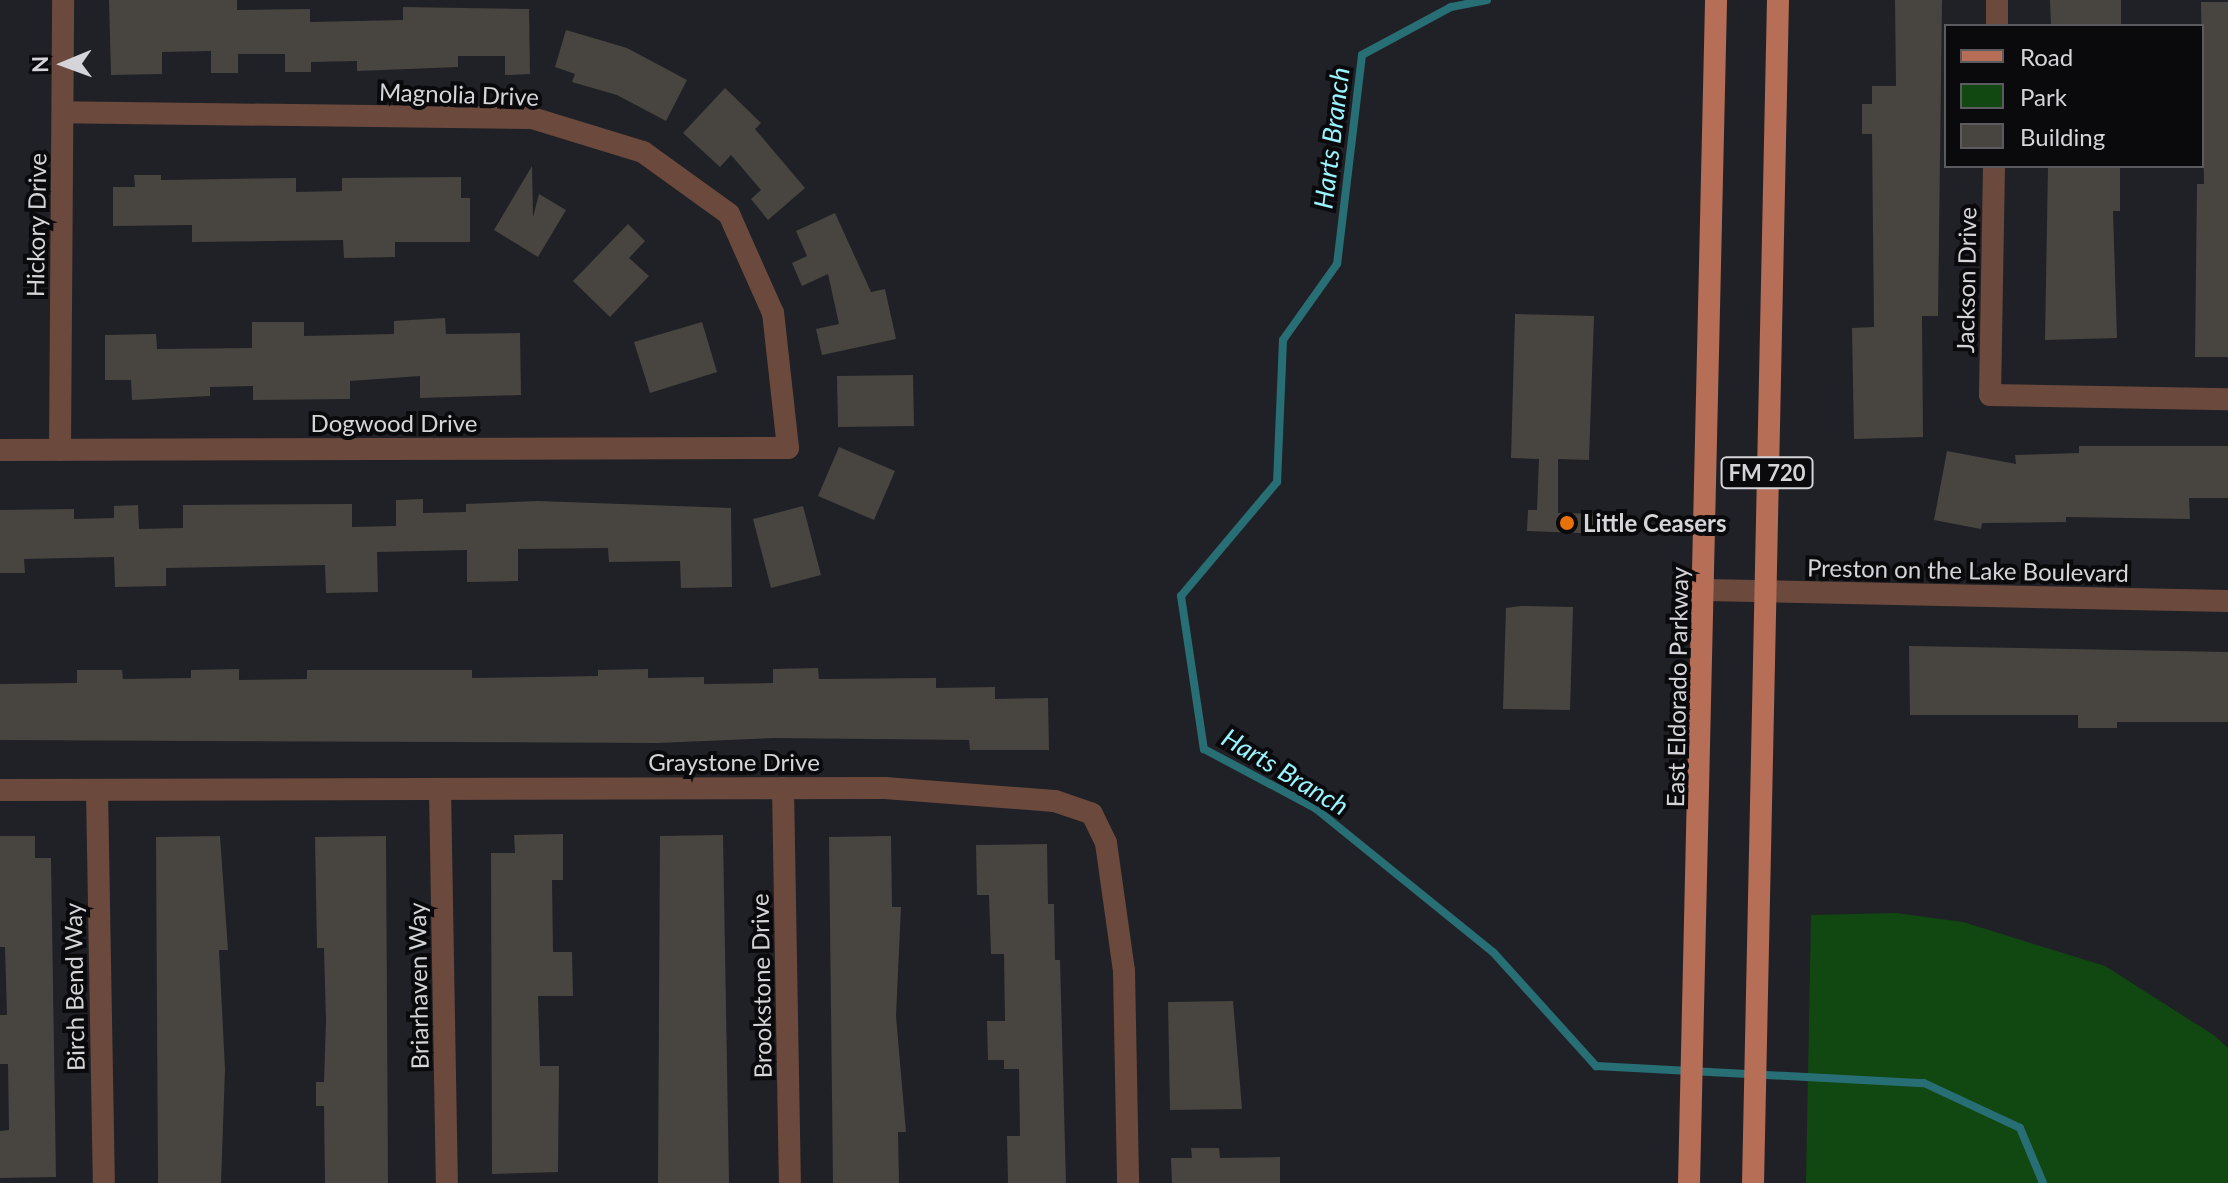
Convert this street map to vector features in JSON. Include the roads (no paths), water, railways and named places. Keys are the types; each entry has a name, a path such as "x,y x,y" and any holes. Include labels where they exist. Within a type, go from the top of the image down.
{"main road":[{"name":"East Eldorado Parkway","path":"1689,1183 1706,590 1716,0"},
{"name":"FM 720","path":"1753,1183 1778,0"}],"street":[{"name":"Hickory Drive","path":"60,450 63,0"},
{"path":"1997,0 1997,24"},
{"name":"Magnolia Drive","path":"63,112 532,118 643,152 729,214 773,313 788,448"},
{"name":"Jackson Drive","path":"1994,168 1990,395 2228,399"},
{"name":"Dogwood Drive","path":"0,450 788,448"},
{"name":"Preston on the Lake Boulevard","path":"1706,590 2228,601"},
{"name":"Brookstone Drive","path":"783,788 790,1183"},
{"name":"Graystone Drive","path":"0,790 885,788 1055,801 1092,814 1106,843 1124,971 1128,1183"},
{"name":"Briarhaven Way","path":"440,789 447,1183"},
{"name":"Birch Bend Way","path":"97,790 104,1183"}],"waterway":[{"name":"Harts Branch","path":"1487,0 1451,7 1362,55 1337,264 1283,340 1277,482 1181,596 1204,749 1315,808 1493,952 1596,1066 1924,1083 2020,1128 2043,1183"}],"place":[{"name":"Little Ceasers","path":"1567,523"}]}
